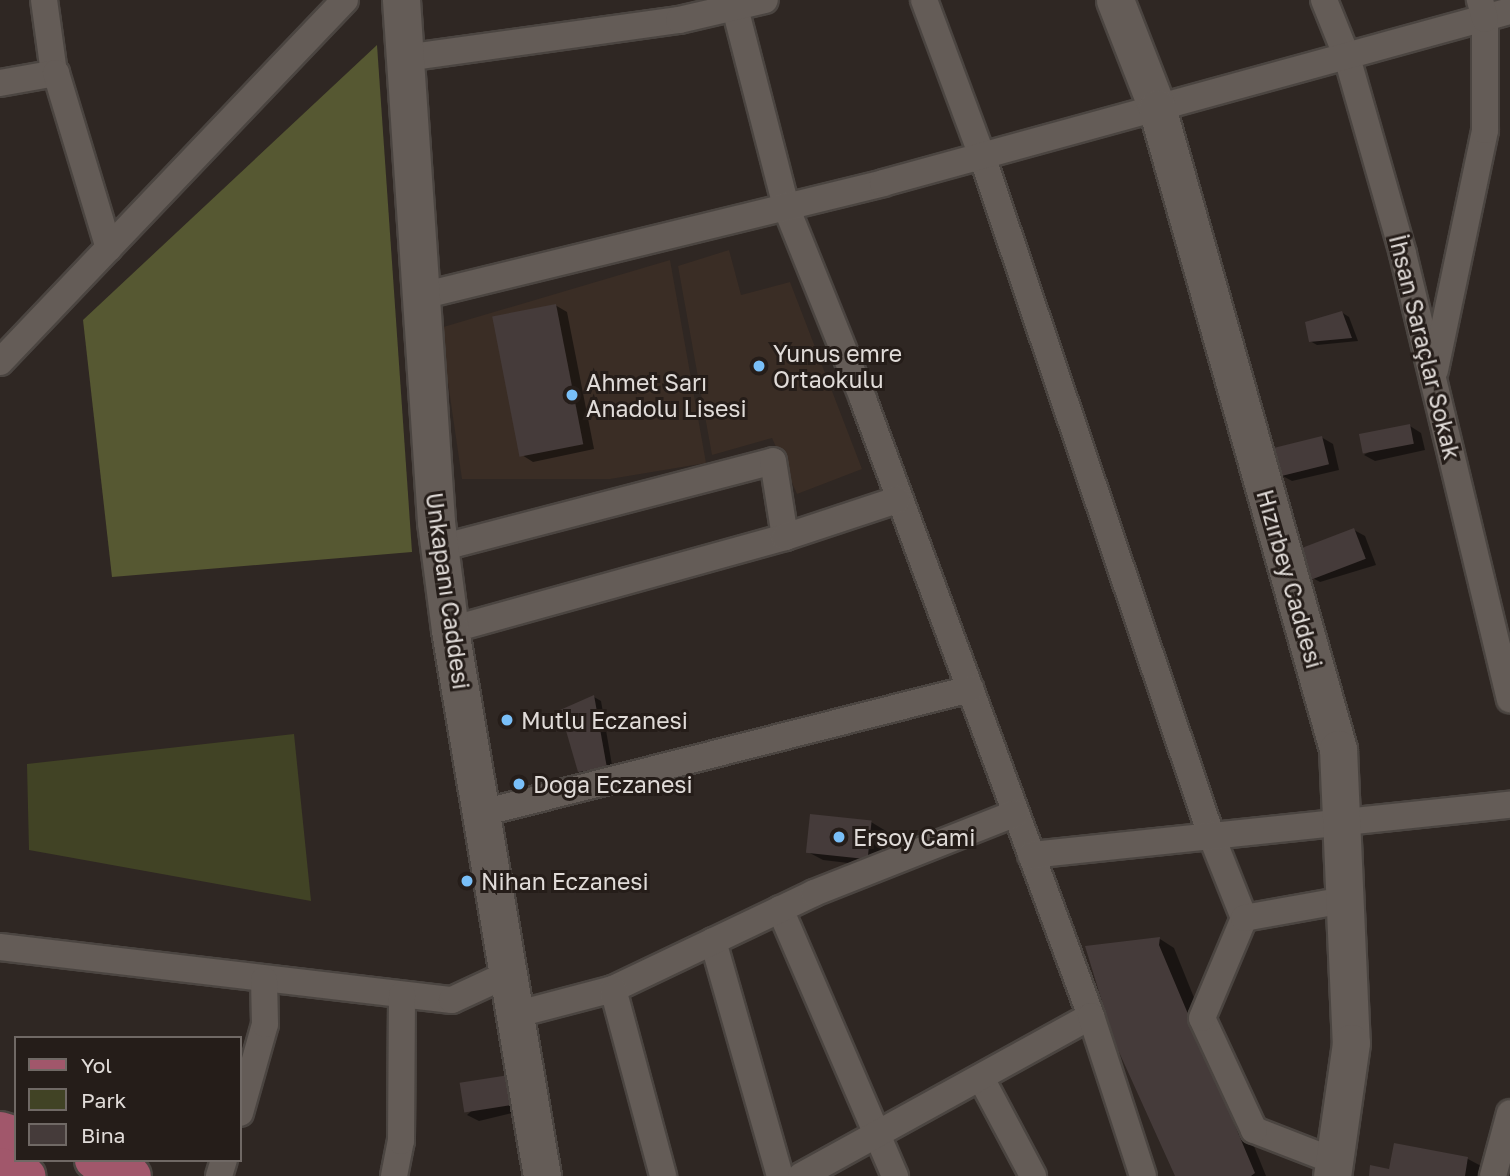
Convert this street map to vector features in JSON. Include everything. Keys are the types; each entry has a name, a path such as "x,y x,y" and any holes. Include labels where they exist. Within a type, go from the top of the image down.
{"main road":[{"name":"Unkapanı Caddesi","path":"401,0 440,548 450,630 542,1176"},
{"name":"Hızırbey Caddesi","path":"1115,0 1157,108 1338,749 1351,1043 1333,1168"},
{"path":"99,1162 132,1176"},
{"path":"0,1167 26,1176"}],"street":[{"path":"44,0 54,73 109,248"},
{"path":"0,362 345,0"},
{"path":"405,58 678,20 733,4 765,0"},
{"path":"924,0 982,156 1211,835 1244,918 1202,1018 1254,1130 1333,1168"},
{"name":"İhsan Saraçlar Sokak","path":"1324,0 1347,57 1434,379 1510,699"},
{"path":"733,4 786,207 863,399 897,500 970,688 1091,1016 1143,1176"},
{"path":"421,296 982,156 1347,57 1492,10 1485,130 1434,379"},
{"path":"0,83 54,73"},
{"path":"440,548 774,461 785,537"},
{"path":"450,630 785,537 897,500"},
{"path":"482,813 970,688"},
{"path":"1031,855 1510,805"},
{"path":"514,1015 613,989 780,909 1016,813"},
{"path":"1244,918 1345,900"},
{"path":"780,909 895,1176"},
{"path":"713,941 780,1176"},
{"path":"0,947 452,1000 508,974"},
{"path":"242,1106 265,1024 264,980"},
{"path":"613,989 663,1176"},
{"path":"394,1176 401,1141 402,995"},
{"path":"801,1176 879,1136 1091,1016"},
{"path":"981,1078 1033,1176"},
{"path":"1493,1176 1510,1113"}],"shaded area":[{"name":"Yunus emre Ortaokulu","path":"729,250 741,295 790,282 862,469 797,494 772,438 712,455 678,266"},
{"name":"Ahmet Sarı Anadolu Lisesi","path":"670,260 706,463 610,479 462,479 440,328"}],"green space":[{"path":"377,45 412,552 112,577 83,320"},
{"path":"294,734 311,901 29,850 27,764"}],"building":[{"path":"556,304 583,444 519,457 492,316"},
{"path":"1342,311 1352,338 1309,342 1305,322"},
{"path":"1410,424 1414,444 1363,454 1359,434"},
{"path":"1322,436 1329,464 1279,477 1272,449"},
{"path":"1354,528 1366,559 1312,580 1300,549"},
{"path":"594,695 607,768 578,772 560,710"},
{"name":"Ersoy Cami","path":"810,814 872,820 868,859 806,853"},
{"path":"1160,937 1159,945 1255,1173 1251,1176 1175,1176 1114,1041 1085,946"},
{"path":"509,1075 514,1105 464,1112 460,1083"},
{"path":"1394,1143 1468,1157 1465,1176 1369,1176 1370,1165 1389,1169"}],"place":[{"name":"Yunus emre Ortaokulu","path":"759,366"},
{"name":"Ahmet Sarı Anadolu Lisesi","path":"572,395"},
{"name":"Mutlu Eczanesi","path":"507,720"},
{"name":"Doğa Eczanesi","path":"519,784"},
{"name":"Ersoy Cami","path":"839,837"},
{"name":"Nihan Eczanesi","path":"467,881"}]}
